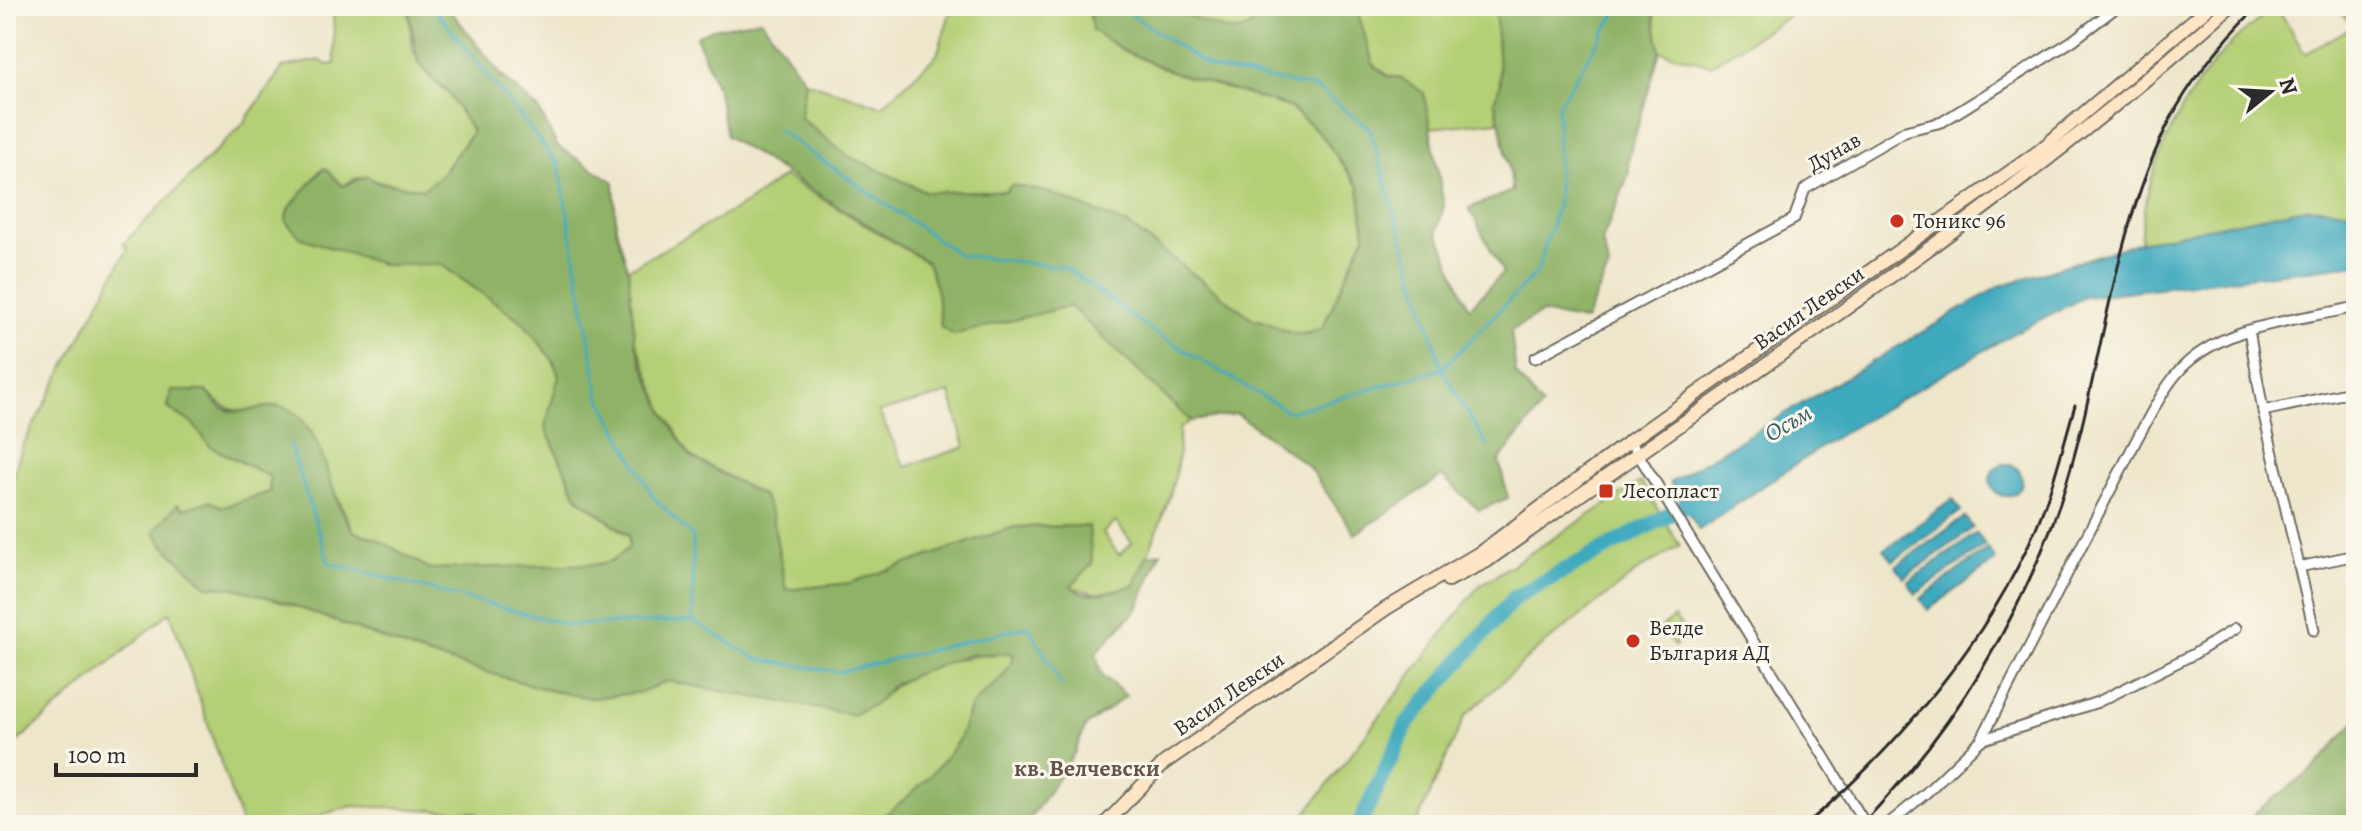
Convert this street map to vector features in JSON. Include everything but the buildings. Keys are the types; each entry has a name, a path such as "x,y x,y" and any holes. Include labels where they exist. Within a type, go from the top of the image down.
{"main road":[{"name":"Васил Левски","path":"1104,825 1164,763 1387,608 1487,561 1634,447 2038,152 2210,6"},
{"name":"Васил Левски","path":"1634,447 2046,163 2230,6"}],"street":[{"name":"Дунав","path":"1535,358 1794,219 1805,189 1905,131 1942,122 2072,41 2118,6"},
{"path":"1887,825 1926,793 1981,740 2164,390 2187,363 2218,342 2249,330 2356,307"},
{"path":"2249,330 2263,411 2314,630"},
{"path":"2263,411 2356,391"},
{"path":"1634,447 1866,825"},
{"path":"2299,567 2356,555"},
{"path":"1981,740 2098,702 2194,654 2235,629"}],"green space":[{"path":"303,6 408,6 413,51 431,79 447,91 472,131 442,174 424,189 356,178 343,186 325,168 320,170 305,193 287,212 286,222 384,265 440,264 523,322 554,362 559,377 545,427 578,498 629,536 629,548 611,561 598,565 430,569 375,538 354,532 300,420 278,406 256,410 231,409 206,391 171,391 168,408 192,423 211,447 269,476 270,492 223,507 209,502 183,509 178,505 188,566 207,586 232,587 284,602 423,654 552,691 592,698 642,692 667,681 746,693 877,703 904,679 938,664 1011,653 1014,656 1004,675 971,707 949,754 917,790 892,810 866,825 483,825 476,812 352,806 286,825 242,825 170,612 6,751 6,503 22,447 128,248 123,244 242,125 283,67 320,60 327,65 335,64 333,14 306,15"},
{"path":"408,6 447,6 501,75 539,110 557,146 614,182 616,228 628,269 635,340 642,363 664,412 690,456 763,496 772,515 786,590 850,583 1014,527 1089,526 1092,564 1071,586 1085,593 1101,593 1134,585 1146,556 1161,552 1138,608 1096,653 1101,674 1126,696 1086,726 1075,752 1026,825 866,825 904,800 939,766 959,738 971,707 1004,675 1014,656 1011,653 969,655 931,668 892,685 877,703 853,715 667,681 642,692 592,698 552,691 423,654 284,602 232,587 207,586 164,546 154,531 178,504 183,509 209,501 223,507 270,492 269,476 211,447 192,423 168,408 171,391 206,391 221,407 232,411 278,406 295,413 315,439 338,502 354,532 375,538 430,569 598,564 611,561 629,548 629,535 578,498 545,427 559,376 554,362 523,322 440,264 384,265 301,238 286,222 287,212 325,168 343,186 366,176 379,183 424,189 442,174 470,135 472,131 447,91 418,63"},
{"path":"952,6 1094,6 1090,14 1092,30 1123,50 1172,72 1289,107 1319,132 1359,187 1365,235 1322,329 1293,333 1253,319 1128,225 1047,192 1012,185 1006,191 926,192 845,155 800,117 805,81 882,106 937,55"},
{"path":"1094,6 1162,6 1223,29 1240,31 1250,27 1270,6 1356,6 1373,64 1388,76 1401,78 1424,93 1444,206 1437,231 1469,308 1503,273 1469,208 1512,191 1494,102 1500,86 1495,6 1652,6 1660,51 1628,160 1629,174 1602,241 1609,268 1585,321 1541,313 1511,331 1516,374 1542,406 1499,461 1508,498 1479,510 1442,476 1355,534 1308,466 1237,414 1191,421 1070,306 953,335 941,327 937,292 928,263 726,136 718,91 696,36 713,29 761,19 805,81 800,118 846,155 926,192 1006,191 1011,185 1047,192 1128,225 1253,319 1292,333 1322,329 1365,235 1359,187 1319,132 1289,107 1172,72 1123,50 1092,30 1090,14"},
{"path":"1162,6 1270,6 1249,27 1233,31"},
{"path":"1356,6 1495,6 1500,86 1494,102 1498,109 1498,121 1430,128 1423,93 1401,78 1388,76 1373,64"},
{"path":"1652,6 1805,6 1711,65 1660,51"},
{"path":"2337,6 2356,6 2356,212 2310,207 2140,242 2144,208 2153,174 2182,109 2201,79 2249,27 2277,7 2305,54 2352,27"},
{"path":"784,176 928,263 937,292 941,327 953,334 1070,306 1191,421 1179,429 1172,489 1135,585 1098,594 1071,587 1088,526 1014,527 850,583 786,590 772,515 763,496 690,456 664,412 635,340 628,269 748,202","holes":["950,393 965,447 905,467 879,412","1116,522 1132,543 1119,555 1103,533"]},
{"path":"1641,482 1680,546 1642,568 1533,653 1465,716 1416,825 1297,825 1479,586"},
{"path":"1674,617 1688,635 1674,646 1660,629"},
{"path":"2356,720 2356,825 2248,825 2256,812 2315,768"}],"water":[{"path":"2310,207 2356,212 2356,264 2084,297 2016,332 1836,437 1699,530 1670,482 2000,286 2140,242"},
{"path":"2006,464 2017,469 2022,480 2017,491 2006,496 1995,491 1990,480 1995,469"},
{"path":"1953,499 1961,511 1893,561 1884,550"},
{"path":"1965,517 1973,528 1904,578 1896,566"},
{"path":"1977,533 1985,545 1916,594 1908,582"},
{"path":"1988,548 1996,560 1928,610 1920,599"}],"waterway":[{"path":"432,6 559,165 599,395 654,498 693,537 693,620"},
{"path":"1119,6 1210,68 1316,88 1370,129 1442,369 1537,272 1558,204 1558,106 1620,6"},
{"path":"778,130 960,255 1065,267 1149,329 1289,412 1442,369 1487,446"},
{"path":"290,445 329,563 569,625 693,621 757,659 840,672 1028,626 1062,685"},
{"name":"Осъм","path":"1359,825 1408,722 1515,597 1702,497"}],"railway":[{"path":"1861,825 1924,753 1952,715 2002,634 2024,591 2060,503 2074,456 2119,261 2149,165 2188,89 2221,46 2258,6"},
{"path":"1809,822 1909,724 1993,610 2036,528 2075,405"}],"place":[{"name":"Тоникс 96","path":"1897,221"},
{"name":"Лесопласт","path":"1606,491"},
{"name":"Велде България АД","path":"1633,641"}],"district":[{"name":"кв. Велчевски","path":"1087,768"}]}
